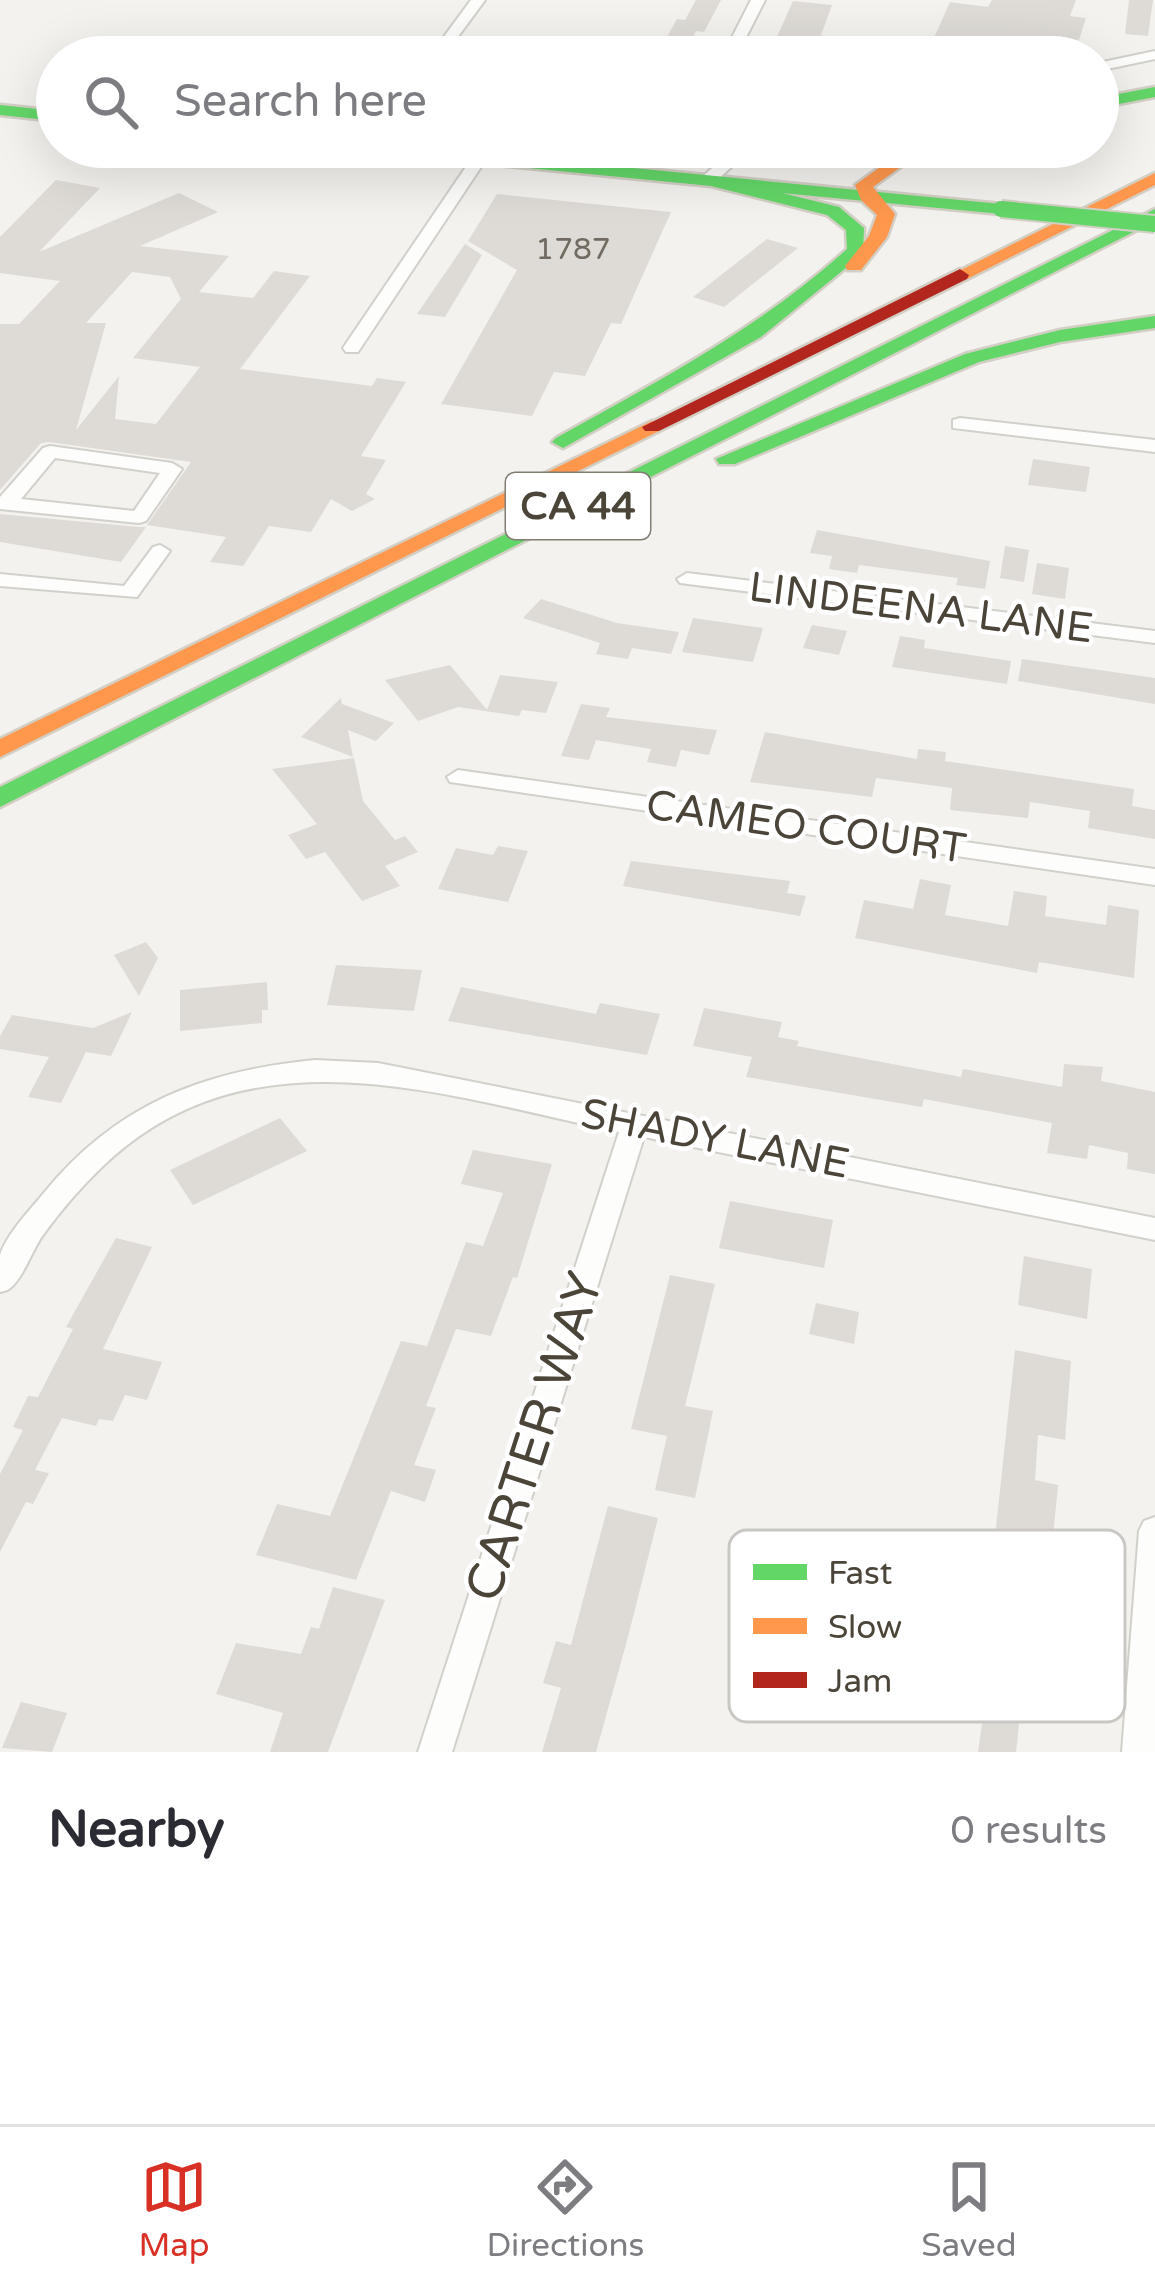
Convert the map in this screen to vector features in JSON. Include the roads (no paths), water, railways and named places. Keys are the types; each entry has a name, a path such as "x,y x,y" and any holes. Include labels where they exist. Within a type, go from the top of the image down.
{"main road":[{"path":"1119,99 1155,92"},
{"path":"0,110 36,114"},
{"path":"583,168 1155,224"},
{"path":"265,618 303,586 836,284 871,248 886,214 862,190 888,168"},
{"name":"CA 44","path":"0,749 1155,178"},
{"path":"708,180 832,211 855,228 858,245 845,263 769,322"},
{"name":"CA 44","path":"0,798 1155,214"},
{"path":"475,558 553,533 972,358 1060,336 1155,322"}],"street":[{"path":"451,36 478,0"},
{"path":"740,36 758,0"},
{"path":"1119,63 1155,55"},
{"path":"352,348 472,168"},
{"path":"708,180 722,168"},
{"path":"960,424 1155,446"},
{"path":"50,452 172,469 139,517 4,502 50,452"},
{"path":"0,580 130,593 160,551"},
{"name":"LINDEENA LANE","path":"687,579 1155,637"},
{"name":"CAMEO COURT","path":"458,777 1155,877"},
{"name":"SHADY LANE","path":"0,1280 51,1199 77,1168 120,1132 200,1090 273,1071 378,1073 1155,1228"},
{"name":"CARTER WAY","path":"435,1752 635,1123"},
{"path":"1139,1752 1155,1531"}]}
